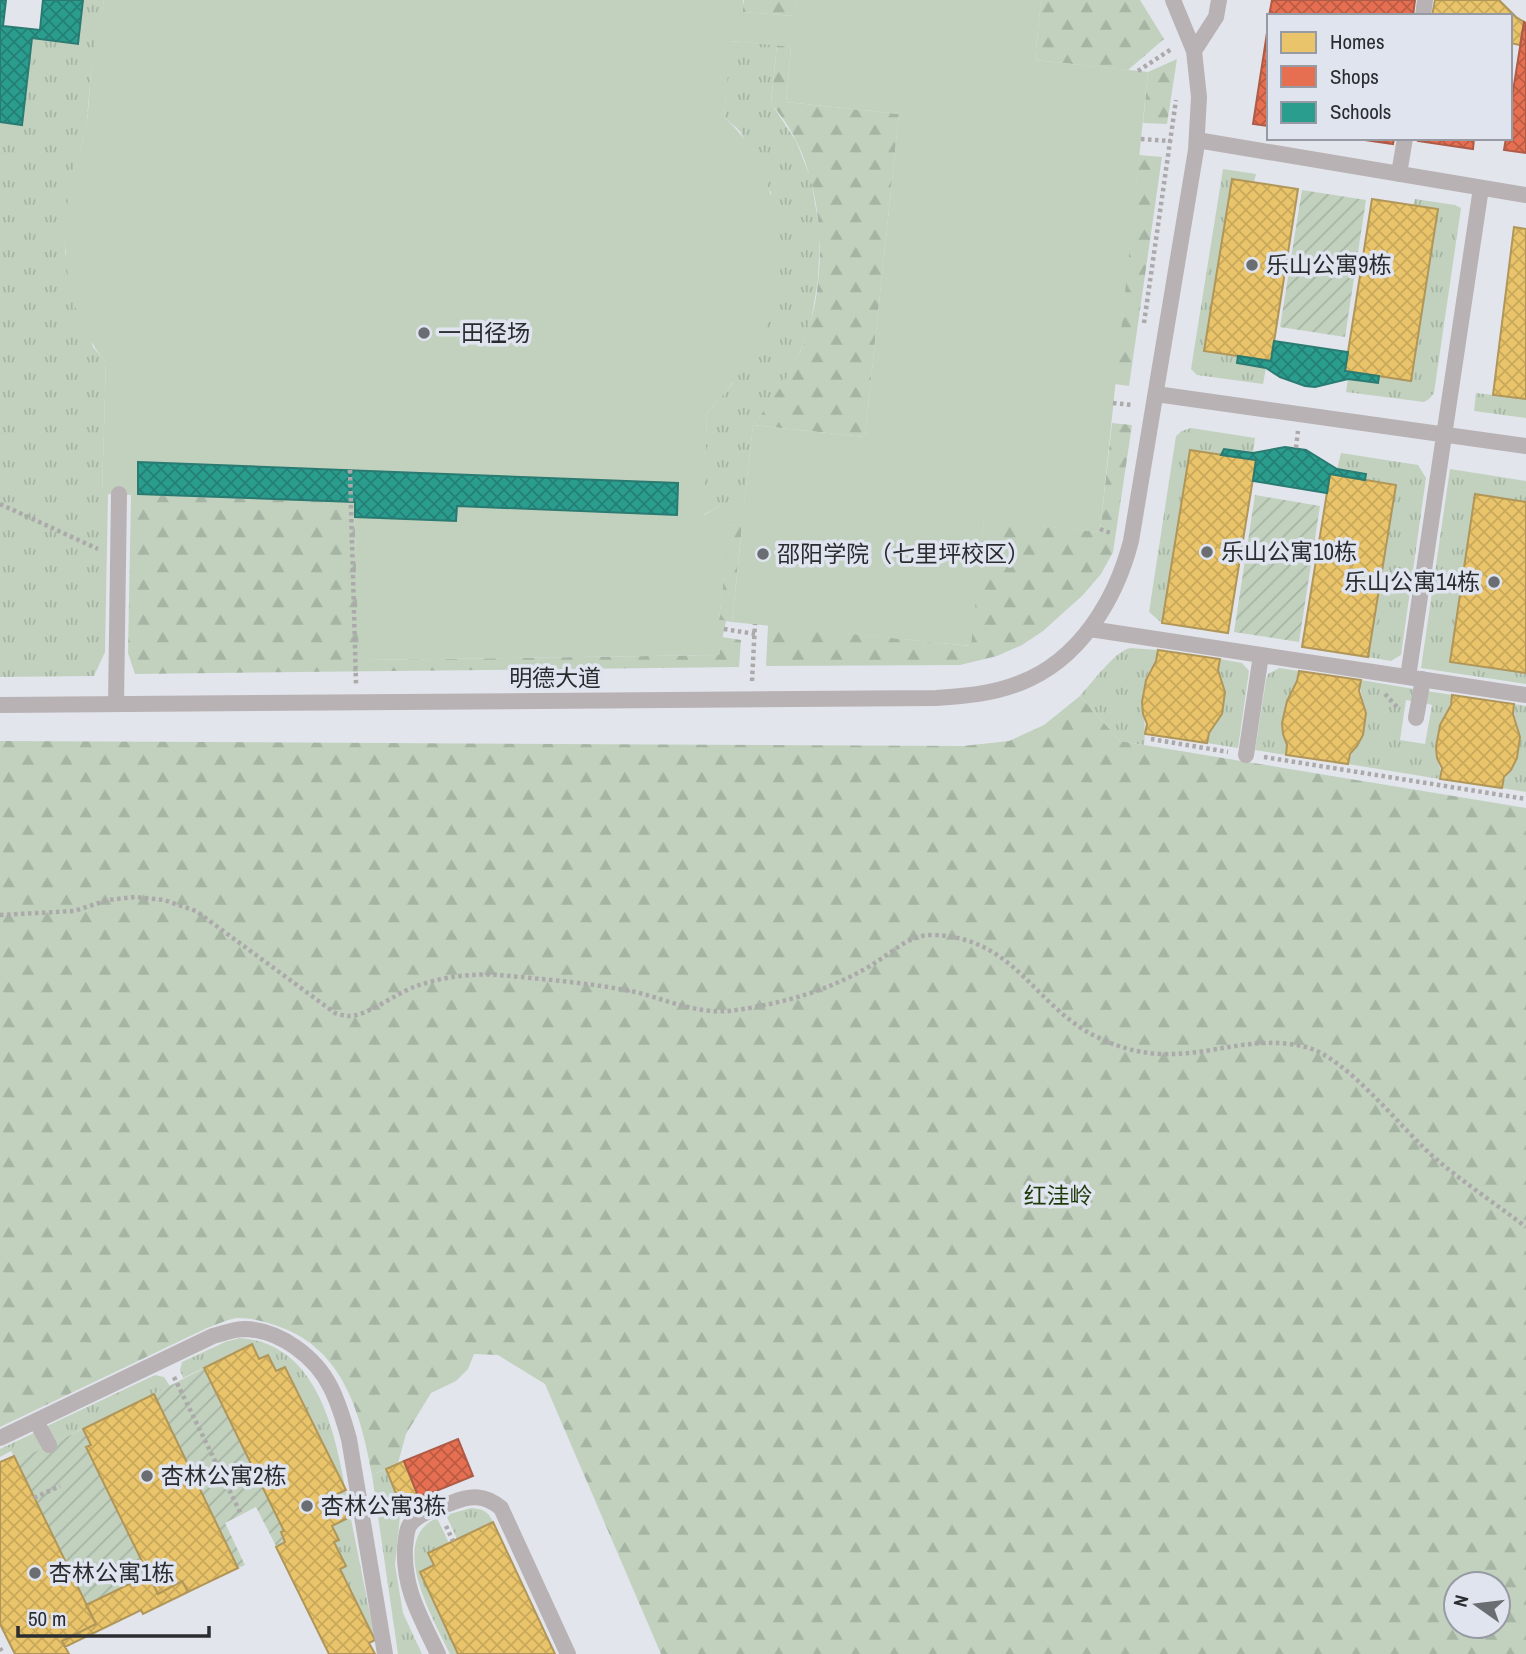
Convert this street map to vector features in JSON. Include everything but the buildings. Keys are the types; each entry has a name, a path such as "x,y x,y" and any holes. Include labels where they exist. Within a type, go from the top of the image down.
{"lane":[{"name":"明德大道","path":"0,705 910,698 980,695 1022,683 1060,659 1090,629 1111,599 1124,569 1131,541 1197,140 1199,97 1194,51 1173,0"},
{"path":"1194,51 1216,17 1219,0"},
{"path":"1197,140 1526,195"},
{"path":"1399,174 1405,140"},
{"path":"1416,718 1415,678 1444,434 1481,188"},
{"path":"1156,394 1526,446"},
{"path":"116,704 119,494"},
{"path":"1090,629 1526,695"},
{"path":"1246,755 1261,655"},
{"path":"0,1438 213,1336 245,1329 277,1336 314,1364 330,1385 349,1439 385,1654"},
{"path":"36,1421 49,1445"},
{"path":"438,1654 408,1590 404,1565 409,1526 417,1518 464,1497 479,1496 501,1508 568,1654"}],"path":[{"path":"1138,71 1174,48 1194,51"},
{"path":"1143,325 1177,91"},
{"path":"1141,139 1197,140"},
{"path":"1113,403 1132,406 1133,398"},
{"path":"350,470 357,702"},
{"path":"0,504 118,559"},
{"path":"753,663 755,624"},
{"path":"724,629 755,634"},
{"path":"1151,740 1526,799"},
{"path":"0,915 74,911 108,900 135,897 164,900 196,911 335,1013 351,1017 411,987 436,980 495,975 632,992 691,1008 726,1012 778,1002 830,986 873,964 910,939 928,935 950,937 997,954 1024,974 1060,1013 1094,1035 1124,1049 1161,1054 1205,1051 1248,1042 1310,1048 1348,1070 1438,1161 1526,1227"},
{"path":"165,1359 241,1514"},
{"path":"34,1498 60,1486"},
{"path":"0,1648 3,1654"}],"green space":[{"path":"83,0 104,0 91,73 86,130 74,169 67,211 65,253 93,347 106,362 102,493 108,494 105,652 94,676 0,677 0,122 32,38 78,44"},
{"name":"一田径场","path":"104,0 743,0 743,12 794,16 796,0 1041,0 1035,60 1148,72 1100,532 984,521 971,646 732,622 742,527 730,525 719,620 726,621 719,655 359,660 354,502 102,494 106,362 91,341 80,318 67,270 65,244 69,193 86,127 92,65","holes":["731,41 791,47 786,102 899,114 865,437 753,425 744,505 721,505 704,515 707,413 735,379 759,342 770,315 778,263 778,236 767,183 742,136 724,117"]},
{"path":"744,0 796,0 795,16 742,12"},
{"path":"1041,0 1140,0 1164,39 1128,70 1035,60"},
{"path":"730,41 777,45 771,103 796,141 811,179 820,233 818,280 810,328 794,366 774,399 753,425 744,506 721,505 703,515 707,413 733,383 771,193 740,131 724,117"},
{"path":"777,45 791,47 786,102 899,114 865,437 753,425 778,391 799,355 809,328 819,271 820,241 811,180 788,126 771,104"},
{"path":"1177,59 1167,124 1143,123 1148,72"},
{"path":"1139,155 1162,157 1129,386 1115,384"},
{"path":"1223,169 1256,174 1254,182 1232,179 1204,351 1238,356 1237,363 1266,368 1263,384 1197,375 1191,369"},
{"path":"1302,190 1366,200 1345,337 1280,327"},
{"path":"1415,199 1461,208 1434,393 1424,402 1346,392 1348,379 1378,383 1379,376 1411,381 1438,209 1413,205"},
{"path":"1476,393 1526,399 1526,418 1474,411"},
{"path":"1112,423 1132,425 1113,552 1101,574 1083,595 1043,631 1022,645 997,656 960,665 766,666 768,625 970,646 984,520 1100,532"},
{"path":"1191,428 1255,438 1253,453 1224,449 1221,455 1190,451 1162,623 1149,612 1176,436"},
{"path":"1341,453 1418,465 1426,478 1401,655 1391,661 1368,657 1395,485 1365,480 1365,474 1337,469"},
{"path":"1450,469 1526,481 1526,502 1476,495 1526,673 1526,684 1421,668"},
{"path":"131,495 354,502 360,660 719,655 722,637 741,640 739,667 135,674 128,653"},
{"path":"1255,495 1320,506 1299,642 1234,632"},
{"path":"729,525 742,526 732,622 719,620"},
{"path":"1130,648 1158,650 1144,690 1144,745 1120,741 1080,696 1110,662"},
{"path":"1220,659 1242,663 1249,671 1238,748 1207,743 1209,733 1222,714 1225,692 1218,670"},
{"path":"1279,668 1299,671 1284,714 1286,755 1255,750 1266,680 1268,674"},
{"path":"1361,680 1414,689 1412,701 1406,700 1400,740 1425,744 1432,705 1425,703 1427,691 1452,695 1436,745 1440,779 1348,764 1364,729"},
{"name":"红洼岭","path":"1080,696 1120,741 1526,808 1526,1654 661,1654 545,1384 498,1355 474,1354 468,1369 456,1381 431,1393 406,1434 398,1463 372,1475 355,1408 334,1368 320,1351 302,1338 275,1325 249,1319 238,1318 207,1328 0,1427 0,741 963,746 1009,741 1044,725"},
{"path":"1514,704 1526,706 1526,792 1502,788 1515,763 1520,737"},
{"path":"240,1338 269,1345 292,1360 310,1381 323,1406 340,1463 375,1640 340,1569 346,1566 334,1542 339,1539 332,1526 348,1518 337,1494 345,1489 286,1367 276,1371 268,1355 259,1359 252,1344 183,1378 180,1370 182,1362"},
{"path":"204,1368 284,1531 281,1533 285,1542 276,1546 256,1507 225,1523 245,1565 238,1568 154,1394"},
{"path":"155,1375 164,1377 170,1386 56,1442 47,1426"},
{"path":"83,1429 91,1445 87,1448 148,1575 86,1605 16,1461"},
{"path":"34,1433 42,1449 16,1461 11,1451 0,1457 0,1449"},
{"path":"386,1469 401,1506 395,1565 403,1613 422,1654 398,1654 372,1475"},
{"path":"471,1508 485,1511 493,1522 457,1539 446,1515"},
{"path":"437,1518 449,1543 428,1553 434,1565 458,1654 450,1654 434,1622 419,1582 415,1562 415,1544 422,1529"}],"place":[{"name":"乐山公寓9栋","path":"1252,265"},
{"name":"一田径场","path":"424,333"},
{"name":"乐山公寓10栋","path":"1207,552"},
{"name":"邵阳学院（七里坪校区）","path":"763,554"},
{"name":"乐山公寓14栋","path":"1494,582"},
{"name":"杏林公寓2栋","path":"147,1476"},
{"name":"杏林公寓3栋","path":"307,1506"},
{"name":"杏林公寓1栋","path":"35,1573"}]}
